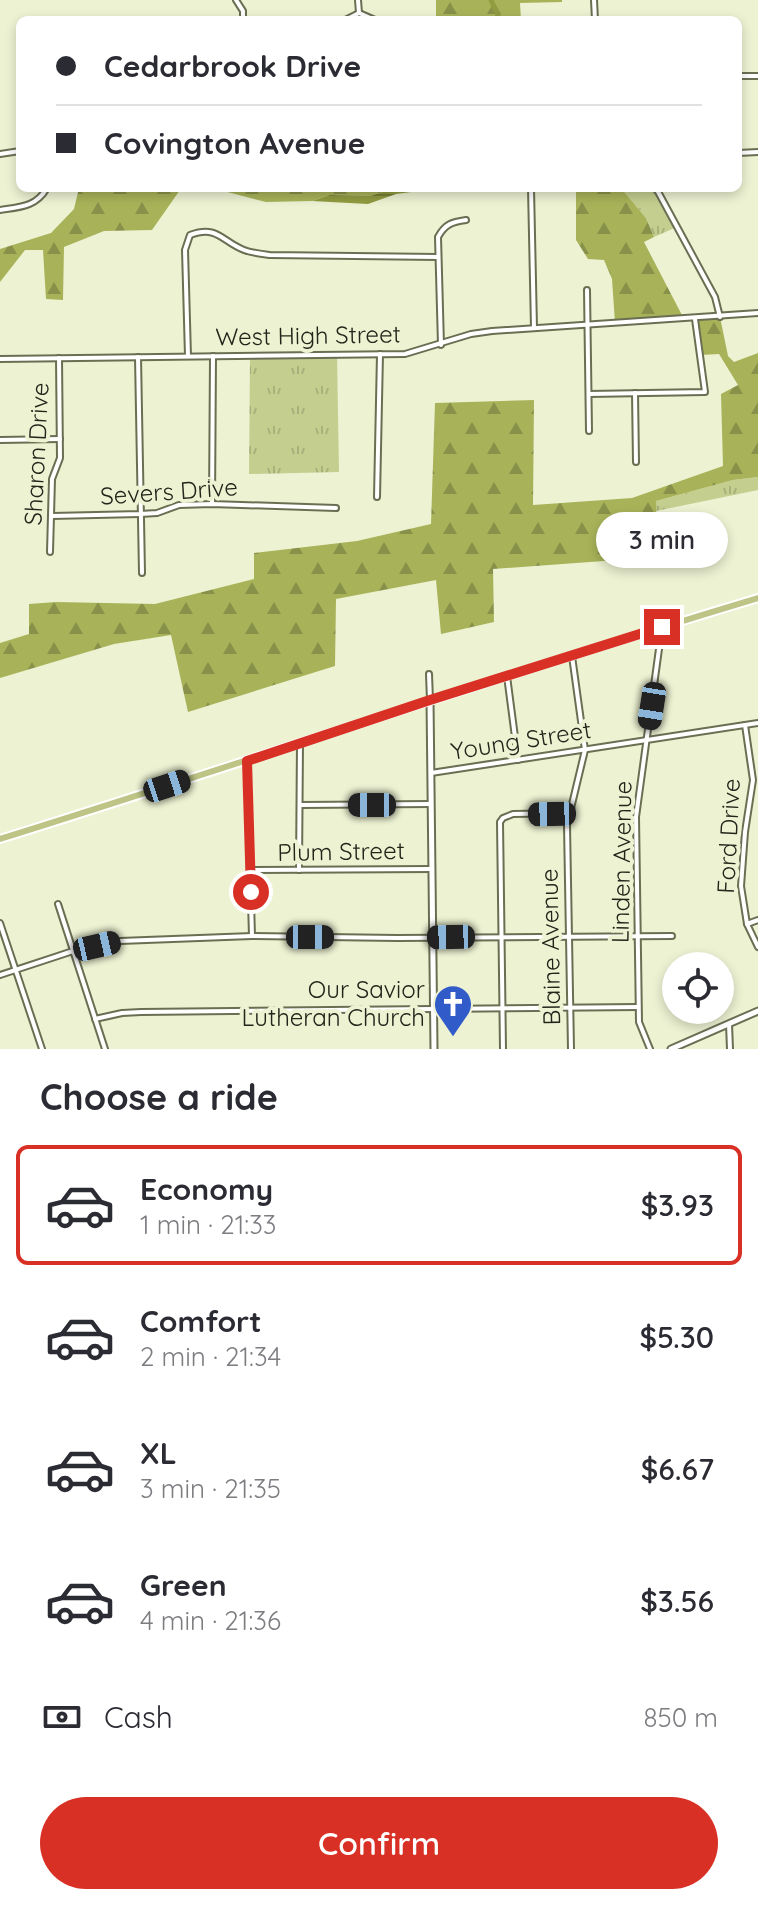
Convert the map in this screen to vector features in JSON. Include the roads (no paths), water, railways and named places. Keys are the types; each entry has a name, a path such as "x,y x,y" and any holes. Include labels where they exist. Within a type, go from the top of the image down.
{"main road":[{"path":"0,839 758,598"}],"street":[{"path":"358,0 359,13"},
{"path":"353,16 359,13"},
{"path":"359,13 366,16"},
{"path":"0,210 28,206 44,192"},
{"path":"531,192 534,328"},
{"path":"658,192 715,297 720,317"},
{"path":"441,345 438,237 443,228 452,222 466,220"},
{"path":"188,356 185,250 190,235 203,231 220,235 227,242 247,251 270,255 438,257"},
{"path":"587,290 589,431"},
{"name":"West High Street","path":"0,359 405,354 471,334 758,313"},
{"path":"589,394 705,392 695,319"},
{"path":"377,497 380,354"},
{"path":"212,504 213,356"},
{"path":"138,357 142,573"},
{"name":"Sharon Drive","path":"50,552 52,479 60,458 59,358"},
{"path":"635,393 636,462"},
{"path":"0,440 60,439"},
{"name":"Severs Drive","path":"52,516 157,513 179,505 212,504 336,508"},
{"name":"Linden Avenue","path":"650,1049 639,1022 638,1007 636,817 662,627"},
{"path":"572,656 585,750"},
{"path":"429,674 434,1049"},
{"path":"507,676 518,760"},
{"name":"Young Street","path":"431,773 758,723"},
{"name":"Ford Drive","path":"745,725 753,780 741,886 747,924 758,947"},
{"path":"299,870 300,743"},
{"name":"Blaine Avenue","path":"571,1049 567,825 585,750"},
{"path":"247,761 252,936"},
{"path":"300,805 431,804"},
{"path":"503,1049 500,828 503,818 513,814 570,813"},
{"name":"Plum Street","path":"250,870 432,869"},
{"path":"58,904 105,1049"},
{"path":"747,924 758,920"},
{"path":"0,923 42,1049"},
{"path":"0,975 73,951 120,941 252,936 672,936"},
{"path":"95,1019 141,1012 638,1007"},
{"path":"734,1022 758,1011"},
{"path":"671,1049 729,1024 730,1049"}],"waterway":[{"path":"491,0 498,16"}],"place":[{"name":"Our Savior Lutheran Church","path":"453,1038"}]}
